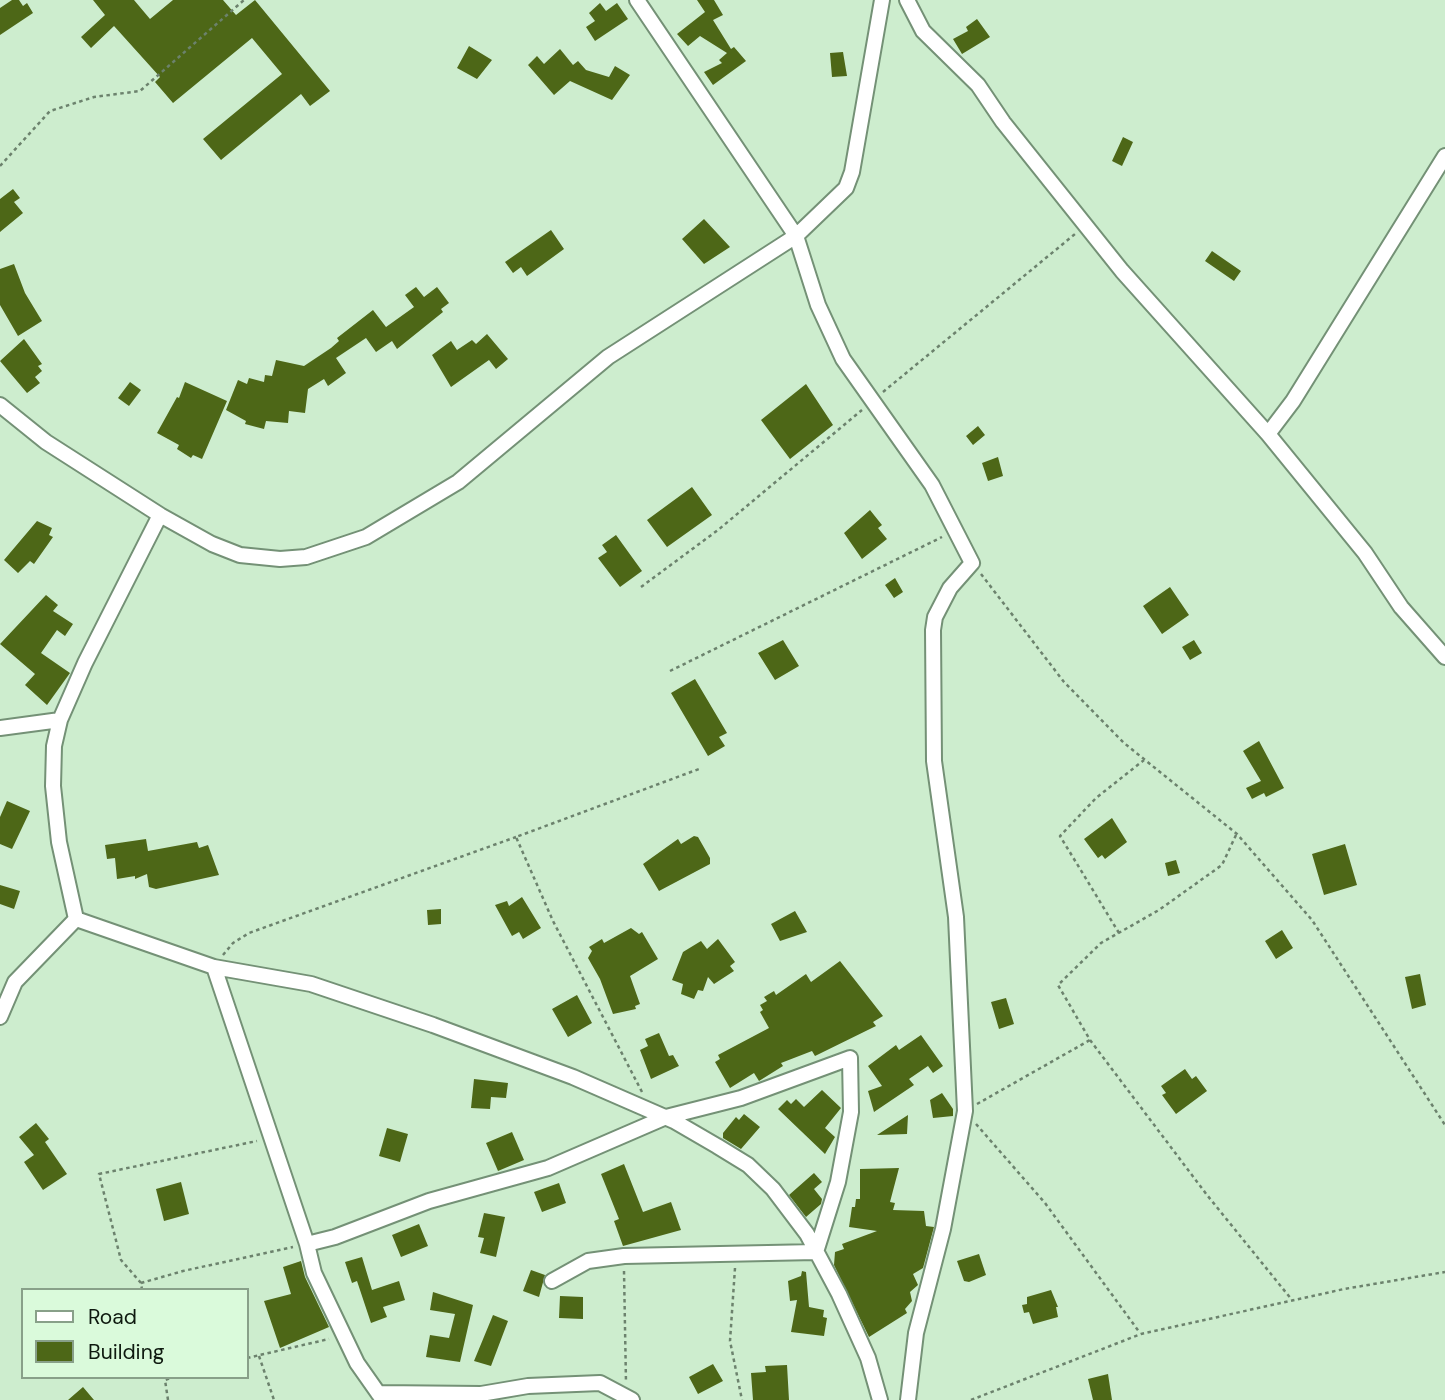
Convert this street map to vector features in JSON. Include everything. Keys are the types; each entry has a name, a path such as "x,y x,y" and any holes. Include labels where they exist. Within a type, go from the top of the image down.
{"street":[{"path":"637,0 796,236 818,305 843,359 932,485 958,529 972,562 945,597 933,629 934,761 956,917 965,1111 943,1229 916,1333 908,1400"},
{"path":"0,405 46,442 160,515 212,544 240,555 280,559 318,554 366,537 458,482 608,357 796,236 846,188 852,172 882,0"},
{"path":"907,0 923,31 978,85 1085,226 1268,434 1365,553 1401,607 1445,657"},
{"path":"1268,434 1293,401 1445,156"},
{"path":"76,919 59,842 53,786 54,746 60,720 85,663 160,515"},
{"path":"0,728 60,720"},
{"path":"76,919 214,967 311,984 548,1068 666,1117 748,1165 773,1189 816,1252 839,1294 867,1358 880,1400"},
{"path":"0,1017 15,982 76,919"},
{"path":"214,967 307,1244 314,1273 357,1363 380,1396 481,1394 528,1386 600,1383 629,1398"},
{"path":"307,1244 335,1237 429,1201 548,1168 666,1117 741,1098 850,1058 851,1112 838,1182 816,1252"},
{"path":"552,1281 588,1261 624,1256 816,1252"}],"path":[{"path":"0,166 50,111 94,97 140,91 244,0"},
{"path":"641,587 738,514 1085,226"},
{"path":"670,671 958,529"},
{"path":"972,562 1064,682 1144,760 1237,834 1312,920 1445,1125"},
{"path":"1119,933 1060,836 1096,798 1144,760"},
{"path":"214,967 233,943 249,933 699,769"},
{"path":"1237,834 1222,865 1159,910 1101,943 1058,985 1090,1040 1207,1195 1292,1300"},
{"path":"516,837 553,921 651,1111"},
{"path":"1090,1040 965,1111 1045,1203 1141,1334"},
{"path":"142,1288 141,1283 121,1260 99,1174 271,1138"},
{"path":"141,1283 307,1244"},
{"path":"737,1253 730,1341 741,1400"},
{"path":"624,1256 629,1398"},
{"path":"971,1400 1141,1334 1292,1300 1445,1272"},
{"path":"248,1358 344,1335"},
{"path":"258,1356 274,1400"},
{"path":"165,1379 169,1400"}],"building":[{"path":"12,0 19,0 23,6 27,3 33,13 0,35 0,8"},
{"path":"93,0 134,0 150,19 173,0 223,0 236,15 255,0 330,91 310,106 301,94 221,160 203,139 282,74 252,38 173,103 155,82 160,77 114,26 91,48 81,37 105,15"},
{"path":"697,0 714,0 723,15 713,20 731,49 734,47 746,61 713,85 704,72 722,63 719,60 727,53 700,36 688,46 677,34 705,12"},
{"path":"600,3 606,11 617,3 628,19 595,41 586,27 595,21 589,13"},
{"path":"977,19 990,37 962,54 953,39 968,31 966,27"},
{"path":"469,46 492,60 477,79 457,68"},
{"path":"560,49 573,65 578,61 586,70 609,77 615,66 630,75 612,100 570,81 554,95 528,65 537,56 544,64"},
{"path":"843,52 847,76 832,77 830,53"},
{"path":"1123,137 1133,142 1122,166 1112,161"},
{"path":"13,189 20,198 14,202 23,213 0,232 0,199"},
{"path":"704,219 730,247 704,264 682,239"},
{"path":"551,230 564,249 527,276 521,267 513,273 505,262"},
{"path":"1212,251 1241,271 1234,281 1205,261"},
{"path":"14,264 25,293 42,321 18,336 0,305 0,269"},
{"path":"416,287 424,297 437,287 449,303 441,309 443,312 397,349 392,341 376,352 366,338 336,358 346,373 328,386 324,379 308,389 305,413 289,411 288,423 266,421 264,429 245,424 246,421 226,410 238,380 247,384 249,378 264,382 265,375 272,376 276,360 304,366 331,348 339,341 337,338 373,310 386,327 414,307 405,295"},
{"path":"487,334 508,359 496,369 489,360 451,387 432,355 451,341 457,350 472,340 476,344"},
{"path":"24,339 42,364 38,366 42,371 35,377 40,383 27,393 0,361"},
{"path":"130,382 141,390 129,406 118,398"},
{"path":"185,382 227,401 202,459 193,455 191,458 177,449 179,445 157,433 177,397 179,398"},
{"path":"806,384 833,425 790,459 761,420"},
{"path":"978,426 985,435 973,445 966,436"},
{"path":"998,457 1003,476 988,481 982,463"},
{"path":"692,487 712,515 667,547 647,520"},
{"path":"870,510 882,525 878,528 887,539 862,559 844,533"},
{"path":"37,521 52,528 49,535 53,537 34,564 30,561 18,573 4,560"},
{"path":"616,535 642,571 620,587 598,558 607,552 602,545"},
{"path":"895,578 903,592 894,598 885,585"},
{"path":"1170,587 1189,615 1162,634 1143,606"},
{"path":"46,595 58,605 53,611 73,624 65,636 57,630 41,653 70,673 47,705 25,685 35,674 0,644"},
{"path":"783,640 799,666 775,680 758,653"},
{"path":"1194,640 1202,653 1190,660 1182,647"},
{"path":"695,679 727,733 719,737 725,746 708,756 671,693"},
{"path":"1259,741 1284,788 1266,797 1264,793 1252,799 1246,788 1261,781 1243,751"},
{"path":"7,801 30,811 12,849 0,844 0,817"},
{"path":"1112,818 1127,842 1105,859 1102,855 1098,858 1084,839"},
{"path":"694,836 698,837 710,858 710,864 659,891 643,864 678,839 681,844"},
{"path":"146,839 148,851 197,842 199,848 208,845 219,875 156,889 149,887 147,874 135,879 135,876 117,879 115,858 107,859 105,845"},
{"path":"1345,844 1357,885 1324,895 1312,854"},
{"path":"1176,860 1180,873 1168,876 1165,863"},
{"path":"0,885 20,891 14,909 0,904"},
{"path":"522,897 541,928 523,939 519,932 512,936 495,905 507,901 509,906"},
{"path":"441,909 441,924 428,925 427,910"},
{"path":"795,911 807,932 780,941 771,924"},
{"path":"631,928 639,934 642,932 658,959 630,976 640,1004 635,1006 636,1009 613,1014 600,979 588,958 592,951 589,947 602,939 604,943"},
{"path":"1282,930 1293,948 1276,959 1265,941"},
{"path":"718,939 735,962 730,966 734,971 714,984 708,977 703,991 698,990 694,999 681,994 683,984 672,980 683,952 701,941 707,949"},
{"path":"840,961 883,1016 873,1022 876,1026 815,1056 812,1051 781,1063 783,1066 759,1081 754,1073 730,1088 715,1062 720,1059 718,1055 769,1028 760,1012 763,1010 760,1005 767,1001 764,997 774,991 776,995 806,974 811,982"},
{"path":"1420,974 1426,1005 1412,1009 1405,977"},
{"path":"577,995 592,1023 568,1037 552,1009"},
{"path":"1006,998 1014,1024 999,1029 991,1002"},
{"path":"659,1033 669,1056 673,1055 679,1066 651,1079 640,1050 648,1046 645,1039"},
{"path":"921,1035 943,1066 933,1073 928,1066 909,1079 914,1085 874,1112 868,1091 882,1086 868,1066 896,1045 899,1050"},
{"path":"1185,1069 1192,1079 1196,1076 1207,1091 1176,1114 1162,1095 1166,1093 1161,1086"},
{"path":"474,1079 508,1083 506,1098 491,1097 490,1109 471,1108"},
{"path":"822,1090 841,1108 825,1128 835,1137 825,1154 778,1109 787,1100 791,1104 796,1099 804,1107"},
{"path":"942,1093 953,1109 953,1116 933,1118 930,1100"},
{"path":"744,1114 760,1127 741,1149 723,1138 723,1133 736,1117 739,1120"},
{"path":"908,1115 907,1134 877,1135"},
{"path":"36,1123 49,1139 45,1142 67,1174 43,1190 24,1162 34,1155 19,1137"},
{"path":"387,1128 408,1134 400,1162 379,1156"},
{"path":"512,1132 524,1160 498,1171 486,1143"},
{"path":"624,1164 643,1212 671,1202 681,1230 623,1246 614,1221 619,1219 601,1174"},
{"path":"899,1168 890,1202 895,1203 893,1210 924,1211 926,1226 934,1227 923,1268 913,1274 918,1285 910,1292 912,1301 905,1309 907,1313 869,1337 834,1265 835,1252 844,1249 842,1244 877,1231 849,1227 852,1207 855,1207 856,1199 860,1199 860,1169"},
{"path":"814,1173 822,1182 814,1189 822,1199 821,1204 806,1217 789,1195"},
{"path":"181,1182 189,1214 164,1221 156,1189"},
{"path":"559,1183 566,1203 542,1212 534,1192"},
{"path":"484,1213 505,1217 496,1257 480,1253 484,1238 478,1237"},
{"path":"419,1224 428,1246 401,1257 392,1235"},
{"path":"979,1254 986,1275 969,1282 964,1281 957,1261"},
{"path":"362,1257 372,1290 399,1281 405,1300 383,1307 387,1317 371,1323 357,1281 352,1283 345,1262"},
{"path":"301,1261 305,1277 329,1327 280,1348 264,1301 291,1294 283,1267"},
{"path":"531,1270 545,1275 539,1297 523,1291"},
{"path":"802,1271 806,1272 809,1307 824,1310 823,1317 827,1318 824,1336 791,1332 797,1300 790,1301 788,1281 801,1276"},
{"path":"1051,1290 1058,1307 1058,1317 1033,1324 1029,1312 1024,1313 1022,1305 1027,1304 1027,1297"},
{"path":"433,1292 473,1305 460,1362 426,1357 430,1335 449,1338 455,1314 430,1310"},
{"path":"560,1296 583,1297 583,1319 559,1318"},
{"path":"493,1315 508,1321 491,1366 474,1361"},
{"path":"713,1364 723,1381 698,1394 689,1377"},
{"path":"787,1365 789,1400 753,1400 751,1373 766,1372 765,1366"},
{"path":"1108,1374 1112,1400 1093,1400 1088,1379"},
{"path":"83,1387 94,1400 68,1400"}]}
